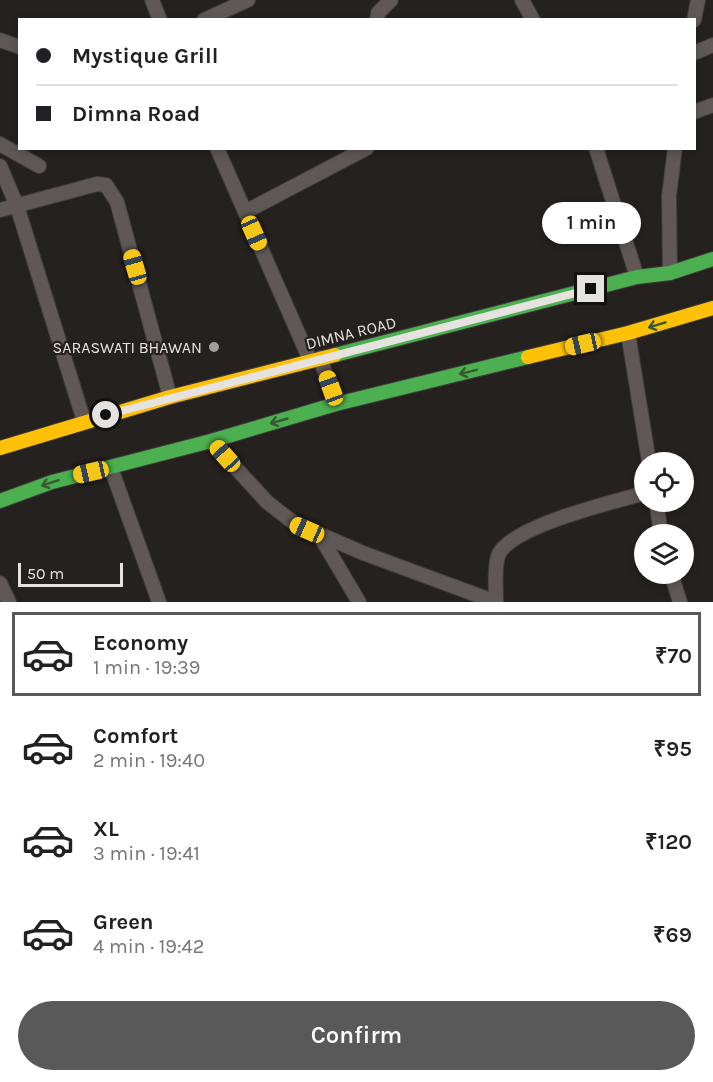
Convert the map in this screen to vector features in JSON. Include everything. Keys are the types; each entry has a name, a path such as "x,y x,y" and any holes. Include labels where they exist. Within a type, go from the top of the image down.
{"street":[{"path":"152,0 159,18"},
{"path":"208,18 248,0"},
{"path":"371,0 377,16 391,0"},
{"path":"522,0 532,18"},
{"path":"694,18 698,0"},
{"path":"0,40 18,46"},
{"path":"696,52 713,45"},
{"path":"696,111 713,105"},
{"path":"0,144 39,166"},
{"path":"218,150 336,404"},
{"path":"245,212 364,150"},
{"path":"597,150 637,278"},
{"path":"670,273 669,196 675,150"},
{"path":"0,166 17,206 84,422"},
{"path":"0,210 97,184 106,185 117,202 170,397"},
{"name":"DIMNA ROAD","path":"0,448 170,397 637,278 670,273 713,259"},
{"path":"0,501 52,482 211,441 336,404 628,333 713,308"},
{"path":"628,333 647,452"},
{"path":"211,441 267,502 294,524 320,536 496,602 498,554 508,543 536,526 634,496"},
{"path":"111,468 159,602"},
{"path":"320,536 359,602"},
{"path":"0,583 9,602"},
{"path":"674,584 680,602"}],"traffic: fast":[{"path":"335,355 637,277 670,273 713,259"},
{"path":"0,501 52,482 211,441 336,404 528,357"}],"traffic: slow":[{"path":"528,357 628,333 713,308"},
{"path":"0,448 170,397 335,355"}],"place":[{"name":"SARASWATI BHAWAN","path":"214,347"}],"route":[{"path":"106,415 310,360 591,289"}]}
